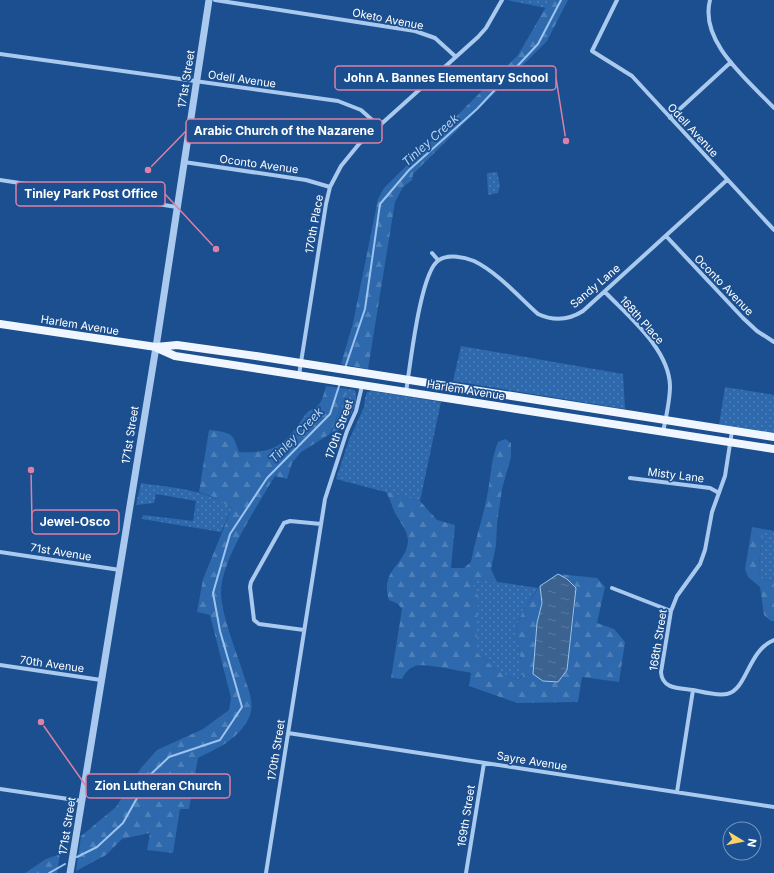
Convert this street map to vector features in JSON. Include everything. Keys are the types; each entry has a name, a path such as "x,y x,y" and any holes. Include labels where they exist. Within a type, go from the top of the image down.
{"main road":[{"name":"Harlem Avenue","path":"0,324 156,347 178,345 408,379 774,438"},
{"name":"Harlem Avenue","path":"156,347 175,356 774,449"}],"street":[{"name":"171st Street","path":"70,873 156,347 209,0"},
{"name":"Oketo Avenue","path":"215,0 415,31 435,38 456,57"},
{"name":"170th Place","path":"299,376 330,187 347,157 486,28 502,0"},
{"name":"Odell Avenue","path":"617,0 592,51 632,76 774,230"},
{"path":"710,0 708,14 716,42 731,62 774,108"},
{"name":"Odell Avenue","path":"0,54 338,101 361,110 379,126"},
{"path":"670,118 731,62"},
{"name":"Oconto Avenue","path":"184,162 306,180 330,187"},
{"path":"0,180 177,207"},
{"name":"Sandy Lane","path":"438,260 448,257 461,257 474,261 488,269 538,314 547,318 569,317 578,314 605,292 727,180"},
{"name":"Oconto Avenue","path":"666,236 743,318 757,331 774,342"},
{"path":"406,392 423,290 428,272 438,260 432,253"},
{"name":"168th Place","path":"605,292 652,342 663,357 668,372 670,387 663,432"},
{"name":"170th Street","path":"266,873 325,499 347,431 356,411 362,386"},
{"name":"168th Street","path":"732,431 725,476 712,512 705,550 700,564 677,596 671,611 661,677 667,686 722,694 734,691 739,686 755,655 762,647 774,640"},
{"name":"Misty Lane","path":"630,478 710,488 719,492"},
{"path":"304,630 259,624 254,620 250,587 251,582 284,523 290,521 321,524"},
{"name":"71st Avenue","path":"0,552 120,570"},
{"path":"612,588 671,611"},
{"name":"70th Avenue","path":"0,665 102,680"},
{"path":"677,792 693,690"},
{"name":"Sayre Avenue","path":"288,733 774,807"},
{"name":"169th Street","path":"466,873 484,763"},
{"path":"0,789 82,802"}],"green space":[{"path":"507,0 550,0 546,8"},
{"path":"550,0 568,0 547,41 413,174 412,180 403,187 395,202 368,369 341,364 353,323 378,199 384,188 518,55"},
{"path":"497,172 500,185 498,193 488,195 487,173"},
{"path":"461,346 623,374 625,409 453,381"},
{"path":"326,386 348,389 330,434 301,452 292,463 287,479 275,476 241,534 233,550 222,581 221,594 224,614 251,700 251,711 245,725 230,740 198,758 189,809 180,809 173,853 147,850 150,833 122,839 106,855 76,871 81,836 116,807 141,768 157,750 203,729 229,710 231,698 210,615 197,612 203,579 232,508 213,497 199,492 209,430 230,434 234,439 239,452 272,449 286,440 306,413 319,404"},
{"path":"725,387 774,395 774,433 719,425"},
{"path":"348,389 355,390 355,405 343,428 331,433"},
{"path":"372,391 441,402 420,501 336,479 349,440 364,407 367,392"},
{"path":"505,439 511,443 511,457 502,489 497,524 496,546 491,569 497,582 471,579 478,596 476,652 499,672 517,680 523,676 516,627 524,609 540,586 542,603 537,623 567,670 575,607 567,579 558,574 597,578 605,587 597,623 614,629 625,642 619,682 582,677 578,702 517,703 469,686 471,673 434,666 415,666 407,671 402,679 391,678 402,609 398,604 389,600 387,590 388,581 390,574 403,556 408,537 385,491 420,501 437,520 455,525 451,568 464,568 471,562 485,504 492,461 496,448 498,442"},
{"path":"141,483 200,493 232,508 221,532 142,519 143,515 193,521 196,501 156,494 154,503 136,505"},
{"path":"752,527 763,529 758,573 762,579 774,582 774,621 771,621 764,615 760,587 748,577 745,569"},
{"path":"763,529 774,531 774,582 762,579 758,573"},
{"path":"471,578 538,588 524,609 516,627 523,675 517,680 499,672 476,652 476,625"},
{"path":"60,854 57,873 25,873 46,859"}],"water":[{"path":"558,574 567,579 576,588 567,670 558,682 543,681 533,674 537,623 542,603 540,586"}],"waterway":[{"name":"Tinley Creek","path":"345,368 365,309 380,204 409,170 477,109 538,44 561,0"},
{"name":"Tinley Creek","path":"77,857 97,847 123,823 150,775 169,757 220,740 242,707 220,631 213,593 230,534 267,478 330,414 340,383"},
{"name":"Tinley Creek","path":"49,873 65,864"}],"place":[{"name":"John A. Bannes Elementary School","path":"566,141"},
{"name":"Arabic Church of the Nazarene","path":"148,170"},
{"name":"Tinley Park Post Office","path":"216,249"},
{"name":"Jewel-Osco","path":"31,470"},
{"name":"Zion Lutheran Church","path":"41,722"}]}
